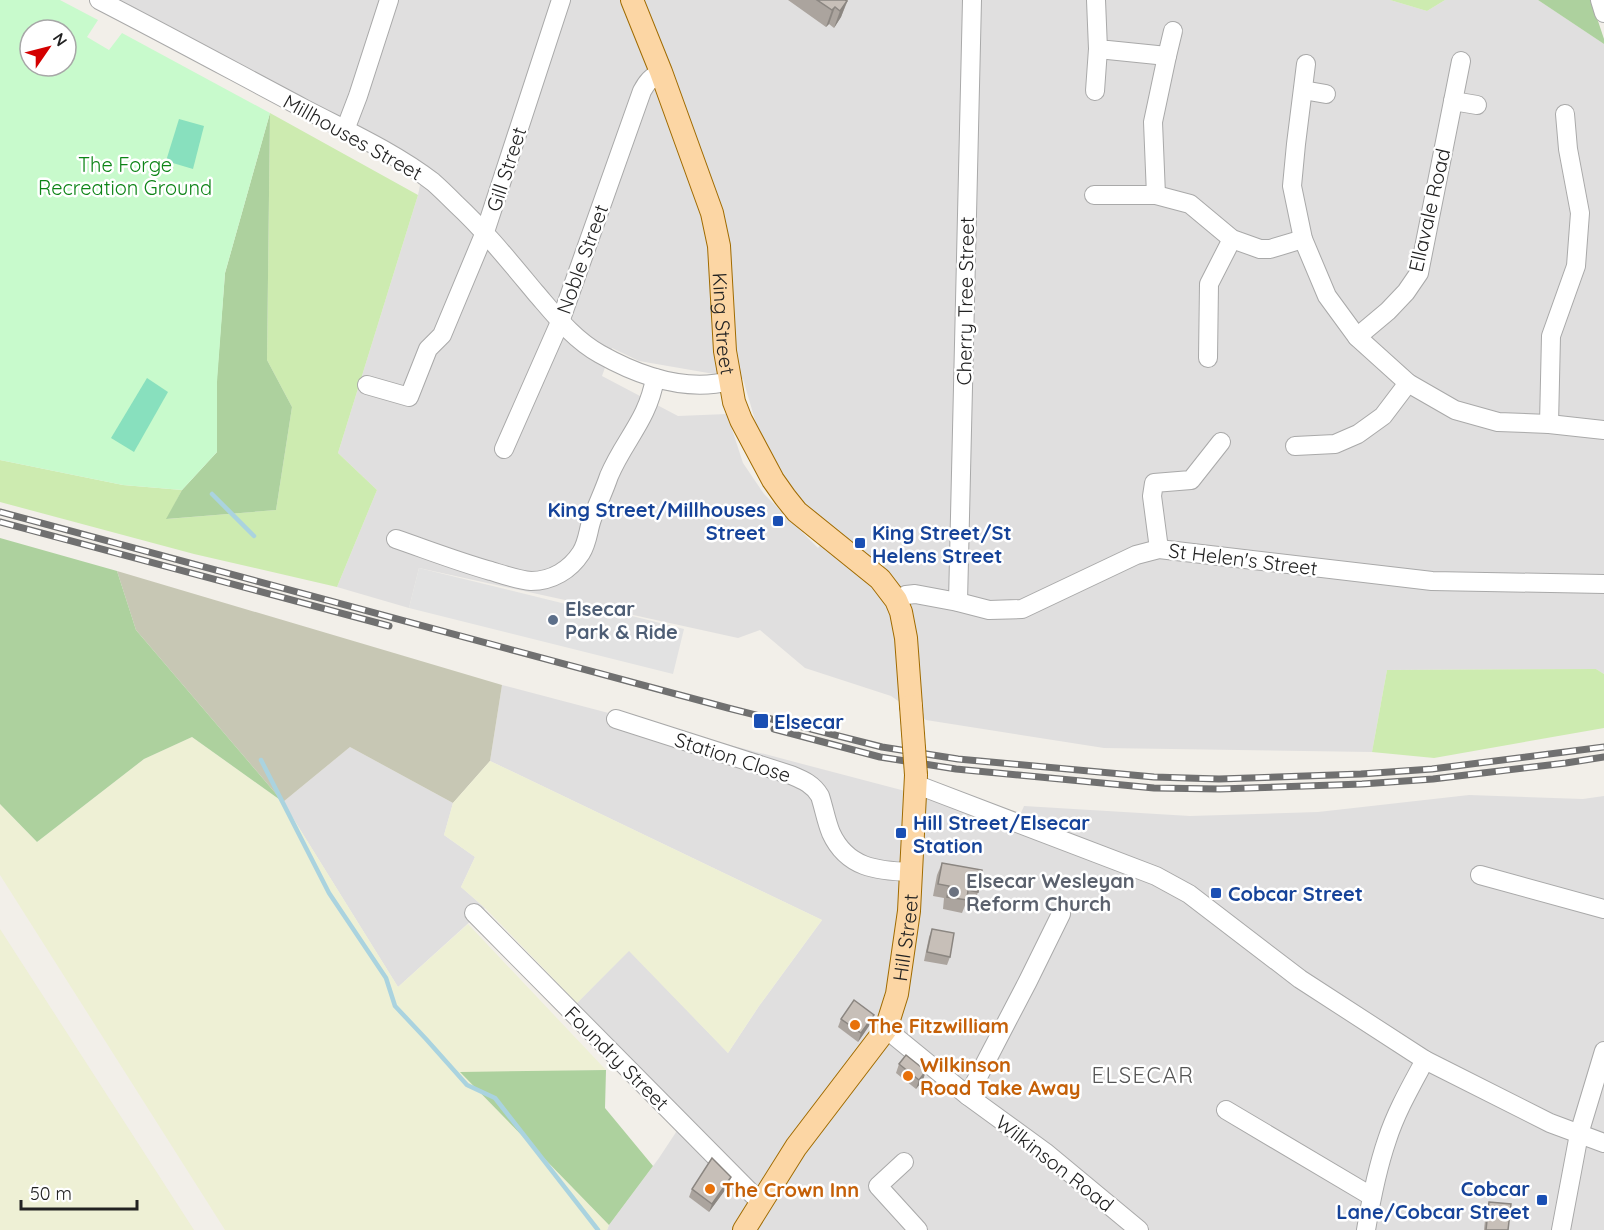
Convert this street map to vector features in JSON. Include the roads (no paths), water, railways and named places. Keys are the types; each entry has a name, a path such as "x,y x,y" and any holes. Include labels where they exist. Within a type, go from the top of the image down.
{"main road":[{"name":"King Street","path":"632,0 661,72 712,213 719,246 725,351 734,402 741,420 773,480 797,512 880,579 896,600"},
{"name":"Hill Street","path":"744,1230 796,1147 886,1029 898,982 909,911 915,780 906,638 896,600"}],"street":[{"name":"Millhouses Street","path":"99,0 345,130 434,183 485,232 560,322 599,354 628,369 675,383 717,384 730,381"},
{"path":"345,130 389,0"},
{"name":"Gill Street","path":"368,385 408,397 428,349 442,334 485,232 561,0"},
{"name":"Cherry Tree Street","path":"958,602 972,0"},
{"path":"1095,91 1098,49 1096,0"},
{"path":"1600,0 1604,12"},
{"path":"1156,195 1153,122 1173,31"},
{"path":"1098,49 1167,56"},
{"name":"Ellavale Road","path":"1357,337 1394,305 1419,273 1461,61"},
{"path":"1306,64 1292,186 1303,239 1327,296 1357,337 1408,383 1455,410 1498,422 1549,424 1604,430"},
{"name":"Noble Street","path":"504,449 560,322 642,91 652,77 661,72"},
{"path":"1303,90 1326,94"},
{"path":"1453,100 1477,105"},
{"path":"1549,424 1551,336 1576,266 1580,213 1568,149 1565,114"},
{"path":"1094,195 1156,195 1190,204 1232,239 1260,249 1270,249 1303,239"},
{"path":"1208,358 1209,284 1232,239"},
{"path":"396,539 514,578 531,580 554,577 572,564 581,553 611,472 643,418 653,393 655,378"},
{"path":"1295,446 1335,444 1358,434 1383,416 1408,383"},
{"path":"1159,549 1152,496 1154,483 1191,480 1221,442"},
{"name":"St Helen's Street","path":"896,600 915,594 989,610 1022,609 1136,555 1159,549 1432,581 1604,585"},
{"name":"Station Close","path":"616,719 807,782 820,796 832,834 854,861 873,869 911,872"},
{"path":"915,780 1155,876 1189,894 1299,979 1425,1060 1550,1123 1604,1143"},
{"path":"1480,875 1604,909"},
{"name":"Foundry Street","path":"474,913 761,1203"},
{"path":"968,1096 1061,914"},
{"name":"Wilkinson Road","path":"886,1029 968,1096 1045,1152 1139,1230"},
{"path":"1561,1230 1579,1134 1604,1051"},
{"path":"1366,1230 1371,1196 1387,1138 1403,1100 1425,1060"},
{"path":"1226,1110 1371,1196"},
{"path":"904,1162 878,1186 918,1230"}],"waterway":[{"path":"212,494 254,536"},
{"path":"261,760 329,893 386,978 395,1006 467,1085 495,1098 598,1230"}],"railway":[{"path":"0,512 728,708 882,747 958,759 1154,777 1219,779 1432,769 1604,747"},
{"path":"0,522 389,626"},
{"path":"774,729 880,757 956,769 1154,788 1220,789 1362,784 1433,779 1604,757"}],"place":[{"name":"King Street/Millhouses Street","path":"778,521"},
{"name":"King Street/St Helens Street","path":"860,543"},
{"name":"Elsecar Park & Ride","path":"553,620"},
{"name":"Elsecar","path":"761,721"},
{"name":"Hill Street/Elsecar Station","path":"901,833"},
{"name":"Elsecar Wesleyan Reform Church","path":"954,892"},
{"name":"Cobcar Street","path":"1216,893"},
{"name":"The Fitzwilliam","path":"855,1025"},
{"name":"Wilkinson Road Take Away","path":"908,1076"},
{"name":"The Crown Inn","path":"710,1189"},
{"name":"Cobcar Lane/Cobcar Street","path":"1542,1200"}],"district":[{"name":"ELSECAR","path":"1143,1075"}],"park label":[{"name":"The Forge Recreation Ground","path":"125,176"}]}
